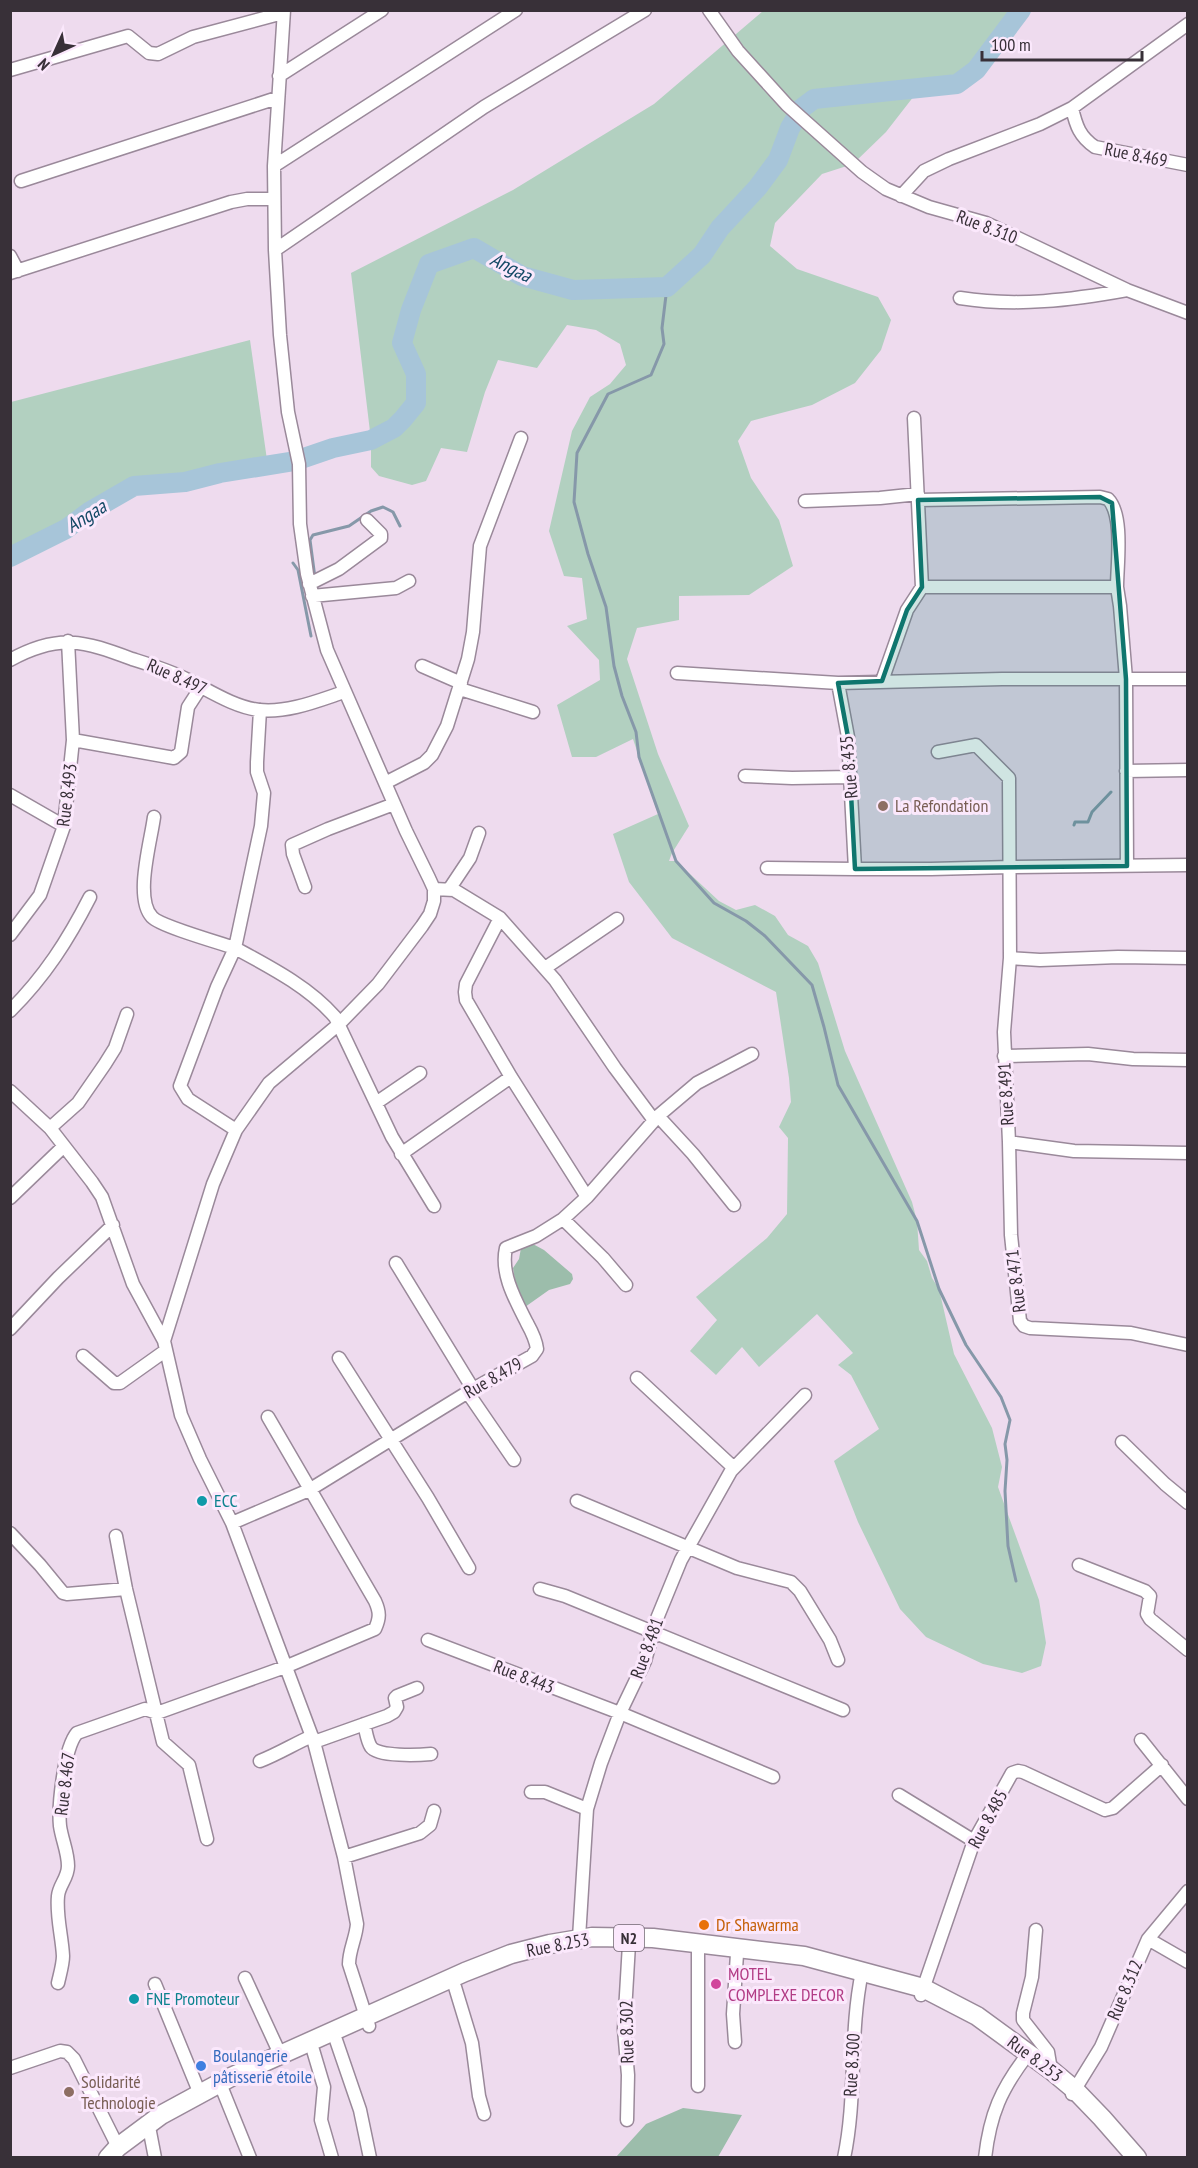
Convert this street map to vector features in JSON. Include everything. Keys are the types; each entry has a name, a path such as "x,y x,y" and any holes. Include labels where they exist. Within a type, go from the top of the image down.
{"highway":[{"name":"Rue 8.253","path":"115,2154 169,2119 223,2091 336,2040 367,2021 511,1954 579,1938 653,1938 804,1956 922,1992 1051,2070 1137,2157"},
{"name":"Rue 8.253","path":"115,2154 161,2115 280,2054 501,1968 545,1954 590,1946 629,1944 698,1949 794,1961 861,1974"},
{"name":"Rue 8.253","path":"1027,2056 1073,2093 1128,2157"}],"street":[{"path":"279,76 382,10"},
{"path":"274,166 516,10"},
{"path":"275,250 484,107 645,10"},
{"name":"Rue 8.310","path":"709,10 738,51 787,105 862,172 886,189 929,207 986,223 1127,290 1188,313"},
{"path":"10,70 129,36 149,52 158,54 193,37 284,12 274,166 275,250 280,335 288,412 298,464 300,524 311,590 327,650 344,692 434,889 434,901 430,914 378,984 339,1024 269,1083 237,1130 213,1184 164,1346 120,1383 114,1383 83,1356"},
{"path":"901,196 918,177 932,167 1040,124 1072,108 1188,24"},
{"path":"21,181 277,98"},
{"name":"Rue 8.469","path":"1072,108 1077,128 1084,139 1095,147 1188,165"},
{"path":"10,256 14,272 231,202 247,199 274,199"},
{"path":"960,298 988,303 1013,304 1095,296 1127,290"},
{"path":"882,681 908,610 922,587 914,418"},
{"path":"385,783 424,763 432,755 447,726 460,686 473,632 480,546 521,438"},
{"path":"805,501 918,497 1100,497 1108,499 1115,509 1118,530 1117,587 1126,678 1126,866"},
{"path":"311,590 381,538 381,534 366,520"},
{"path":"311,590 396,588 409,580"},
{"path":"922,587 1117,587"},
{"name":"Rue 8.497","path":"10,660 48,645 68,641 91,644 184,678 242,706 260,710 290,708 344,692"},
{"name":"Rue 8.493","path":"10,935 40,895 64,826 73,740 68,641"},
{"path":"422,666 460,686 533,712"},
{"path":"677,673 838,683 1188,679"},
{"name":"Rue 8.435","path":"838,683 848,737 855,868"},
{"path":"73,740 174,758 181,752 188,707 201,687"},
{"path":"237,1130 188,1099 180,1086 207,1013 235,948 263,815 264,793 256,762 260,710"},
{"name":"Rue 8.491","path":"938,752 976,745 1009,778 1010,958 1004,1021 1009,1142 1074,1151 1188,1153"},
{"path":"1126,771 1188,770"},
{"path":"745,776 851,777"},
{"path":"10,795 64,826"},
{"path":"305,887 292,854 292,845 394,804"},
{"path":"154,817 143,888 145,907 157,921 235,948 272,968 327,1007 339,1024 401,1154 434,1206"},
{"path":"450,888 470,858 479,834"},
{"path":"767,868 931,869 1188,865"},
{"path":"434,889 450,888 500,918 545,968 656,1118 693,1154 734,1205"},
{"path":"10,1011 44,974 90,897"},
{"path":"500,918 466,984 466,1000 511,1077 587,1197"},
{"path":"545,968 617,919"},
{"path":"1010,958 1076,960 1118,957 1188,958"},
{"path":"50,1128 78,1103 105,1064 115,1048 127,1014"},
{"name":"Rue 8.479","path":"232,1523 309,1490 470,1391 532,1356 537,1349 537,1342 517,1303 506,1273 506,1248 536,1236 563,1220 587,1197 656,1118 697,1083 752,1054"},
{"path":"1004,1056 1088,1054 1133,1059 1188,1060"},
{"path":"376,1103 420,1073"},
{"path":"401,1154 511,1077"},
{"path":"10,1090 50,1128 93,1182 102,1197 133,1284 164,1346 181,1415 232,1523 313,1739 344,1857 357,1924 349,1954 349,1964 367,2021"},
{"name":"Rue 8.471","path":"1009,1142 1011,1235 1020,1321 1024,1326 1131,1333 1188,1345"},
{"path":"10,1198 64,1146"},
{"path":"563,1220 603,1258 626,1285"},
{"path":"10,1329 112,1225"},
{"path":"396,1263 470,1391 514,1460"},
{"path":"339,1358 428,1498 469,1568"},
{"path":"637,1378 734,1468"},
{"name":"Rue 8.481","path":"579,1938 587,1809 620,1713 645,1661 653,1632 687,1547 734,1468 805,1395"},
{"path":"268,1418 309,1490"},
{"path":"1122,1442 1188,1503"},
{"name":"Rue 8.467","path":"58,1983 63,1958 58,1898 68,1866 67,1852 60,1828 59,1810 71,1740 77,1733 145,1709 157,1713 285,1666 375,1629 379,1620 379,1610 375,1601 309,1490"},
{"path":"577,1501 737,1568 791,1582 800,1591 830,1640 838,1660"},
{"path":"10,1533 63,1593 126,1589"},
{"path":"116,1536 126,1589 163,1742 189,1765 207,1839"},
{"path":"1079,1565 1148,1593 1150,1596 1147,1614 1150,1619 1188,1650"},
{"path":"540,1589 565,1596 843,1710"},
{"name":"Rue 8.443","path":"428,1640 620,1713 772,1777"},
{"path":"260,1761 278,1755 286,1747 364,1724 394,1712 397,1707 395,1698 417,1688"},
{"path":"364,1724 371,1746 378,1752 431,1754"},
{"path":"1141,1740 1188,1799"},
{"name":"Rue 8.485","path":"922,1992 974,1841 1012,1773 1018,1771 1105,1810 1113,1808 1162,1766"},
{"path":"531,1792 545,1792 587,1809"},
{"path":"899,1795 974,1841"},
{"path":"344,1857 420,1833 430,1825 434,1811"},
{"name":"Rue 8.312","path":"1073,2093 1105,2037 1148,1939 1188,1891"},
{"path":"1036,1929 1032,1977 1023,2020 1048,2052 1051,2070"},
{"path":"1148,1939 1188,1962"},
{"name":"Rue 8.302","path":"627,2120 628,2075 624,2029 629,1944"},
{"path":"698,1949 698,2086"},
{"path":"735,2042 734,2005 737,1954"},
{"name":"Rue 8.300","path":"844,2157 849,2125 853,2034 861,1974"},
{"path":"245,1978 280,2054"},
{"path":"155,1984 200,2094"},
{"path":"455,1987 472,2043 479,2096 484,2114"},
{"path":"336,2040 360,2110 370,2157"},
{"path":"313,2050 324,2087 321,2120 332,2157"},
{"path":"10,2068 60,2051 67,2052 74,2059 115,2154"},
{"path":"985,2157 995,2106 1027,2056"},
{"path":"223,2091 250,2157"},
{"path":"150,2132 155,2157"}],"highlighted area":[{"path":"1100,497 1112,503 1126,679 1127,866 855,869 848,737 838,683 882,681 907,610 922,587 918,500"}],"green space":[{"path":"763,11 1021,11 976,70 964,79 950,84 921,87 886,132 853,164 822,174 775,223 770,246 797,269 878,297 891,320 881,350 855,383 812,405 751,421 738,441 751,478 779,520 793,566 749,595 679,596 679,620 637,628 627,659 658,754 689,826 669,861 676,861 719,901 736,910 755,905 775,916 788,935 808,946 818,963 845,1051 912,1202 917,1221 919,1250 927,1261 932,1278 939,1289 954,1354 992,1428 1002,1467 998,1487 1039,1600 1046,1643 1041,1666 1022,1673 983,1664 926,1637 900,1609 858,1522 834,1461 879,1429 851,1375 838,1365 853,1353 817,1314 759,1367 742,1347 716,1375 690,1351 717,1320 696,1297 767,1238 787,1214 788,1138 779,1127 791,1102 776,992 672,938 629,882 613,834 658,814 633,739 596,757 572,757 557,705 600,680 599,660 567,626 587,619 582,578 564,576 549,531 572,431 590,397 610,384 626,365 620,344 596,330 567,325 537,368 498,360 485,392 467,452 441,448 426,481 412,485 379,476 371,467 371,440 351,273 513,190 654,104"},
{"path":"250,340 268,467 220,473 185,482 134,486 89,512 66,529 11,557 11,402"},
{"path":"531,1243 544,1250 572,1274 573,1279 570,1284 549,1290 525,1307 517,1293 513,1268 519,1259 521,1248"},
{"path":"683,2108 742,2115 718,2157 616,2157 646,2124"}],"waterway":[{"name":"Angaa","path":"10,557 66,529 89,512 134,486 185,482 220,473 295,461 333,448 371,440 394,428 416,403 416,374 402,343 411,310 429,264 474,248 522,276 573,290 667,287 702,255 720,228 758,187 778,160 790,128 802,108 814,99 957,84 976,70 1021,10"},
{"path":"667,287 662,328 664,344 651,375 608,394 577,453 574,502 606,607 614,666 622,696 636,732 639,757 676,861 714,903 746,921 765,936 812,985 838,1085 917,1221 939,1289 966,1345 1001,1397 1010,1420 1005,1444 1007,1460 1005,1491 1008,1546 1016,1581"},
{"path":"315,578 310,540 313,535 349,526 371,511 383,507 393,512 400,526"},
{"path":"293,563 298,570 311,636"},
{"path":"1074,825 1075,822 1088,822 1092,812 1111,792"}],"place":[{"name":"La Refondation","path":"883,806"},
{"name":"ECC","path":"202,1501"},
{"name":"Dr Shawarma","path":"704,1925"},
{"name":"MOTEL COMPLEXE DECOR","path":"716,1984"},
{"name":"FNE Promoteur","path":"134,1999"},
{"name":"Boulangerie pâtisserie étoile","path":"201,2066"},
{"name":"Solidarité Technologie","path":"69,2092"}]}
